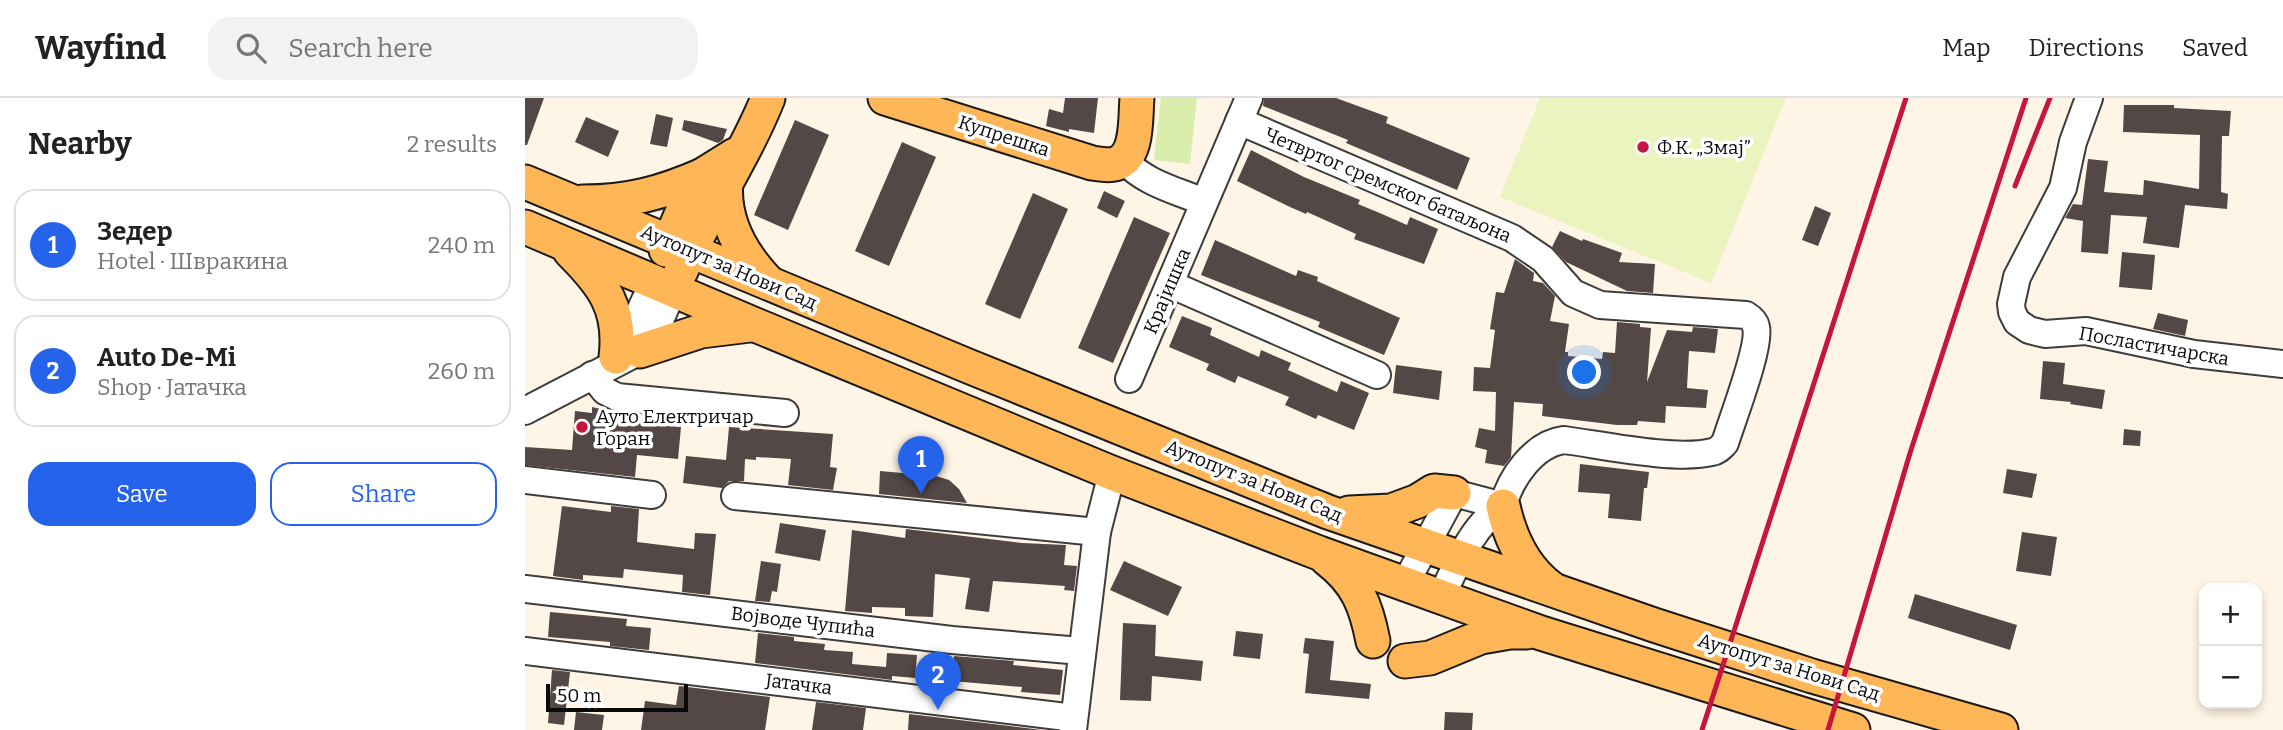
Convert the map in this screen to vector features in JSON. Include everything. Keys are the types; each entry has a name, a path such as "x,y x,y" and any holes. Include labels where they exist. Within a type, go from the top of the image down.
{"main road":[{"path":"664,286 679,247 687,201 715,178 746,146 768,98"},
{"name":"Купрешка","path":"885,98 949,108 1092,163 1115,164 1123,159"},
{"path":"1123,159 1132,148 1137,98"},
{"path":"570,202 627,200 715,178"},
{"path":"715,178 732,229 747,256 771,285"},
{"name":"Аутопут за Нови Сад","path":"525,182 1328,512 1460,559 1812,676 2001,730"},
{"path":"525,227 1112,473 1319,553 1541,633 1853,730"},
{"path":"558,240 603,287 612,304 617,334 615,362 701,331 753,324"},
{"path":"1328,512 1380,513 1418,501 1434,491 1454,493"},
{"path":"1503,506 1520,555 1541,580 1555,591"},
{"path":"1319,553 1341,569 1355,586 1363,602 1373,641"},
{"path":"1405,662 1430,658 1467,641 1497,634 1541,633"}],"street":[{"name":"Посластичарска","path":"2089,98 2073,142 2063,188 2017,277 2011,304 2017,322 2029,330 2045,334 2086,331 2193,354 2283,364"},
{"name":"Крајишка","path":"1129,379 1244,110"},
{"name":"Четвртог сремског батаљона","path":"1244,110 1512,238 1538,254 1579,297 1600,305 1746,315 1753,320 1757,328 1755,346 1725,443 1719,449 1711,453 1685,454 1553,441 1530,458 1513,481 1503,506"},
{"path":"1123,159 1150,181 1204,202"},
{"path":"1170,284 1377,375"},
{"path":"664,286 632,330 615,362 605,391 617,397 785,413"},
{"path":"525,411 615,362"},
{"path":"1073,724 1097,532 1112,473"},
{"path":"525,480 652,495"},
{"path":"1405,584 1454,493 1503,506"},
{"path":"735,496 1097,532"},
{"path":"1441,597 1480,526 1503,506"},
{"name":"Војводе Чупића","path":"525,589 952,640 1081,651"},
{"name":"Јатачка","path":"525,651 1073,724"}],"green space":[{"path":"1161,98 1197,98 1190,164 1154,160"},
{"name":"Ф.К. „Змај”","path":"1540,98 1786,98 1711,283 1500,197"}],"building":[{"path":"525,98 544,98 527,145 525,145"},
{"path":"1065,98 1098,98 1094,133 1069,129 1069,132 1046,126 1049,109 1063,113"},
{"path":"1264,98 1336,98 1388,117 1386,123 1470,158 1457,190 1346,143 1348,140 1263,106"},
{"path":"2124,105 2174,105 2174,108 2231,111 2229,136 2222,136 2221,192 2228,194 2227,209 2185,205 2179,248 2143,243 2147,217 2111,215 2108,254 2081,252 2083,221 2065,218 2073,204 2082,205 2088,159 2108,161 2104,192 2143,195 2144,180 2199,189 2200,135 2123,132"},
{"path":"656,114 673,118 667,147 650,144"},
{"path":"586,117 619,131 608,157 575,142"},
{"path":"684,120 727,129 723,140 718,143 682,130"},
{"path":"795,120 829,135 788,230 754,215"},
{"path":"902,142 936,157 889,266 855,251"},
{"path":"1251,150 1304,177 1360,200 1358,204 1407,225 1410,217 1438,229 1424,264 1354,239 1356,234 1290,207 1237,181"},
{"path":"1104,191 1125,201 1117,218 1097,208"},
{"path":"1033,193 1068,209 1020,319 985,304"},
{"path":"1815,206 1831,213 1818,246 1802,240"},
{"path":"1134,217 1170,233 1113,363 1078,348"},
{"path":"1560,231 1622,253 1619,262 1655,264 1653,293 1627,291 1566,262 1552,247"},
{"path":"1215,240 1296,276 1298,270 1318,277 1317,281 1400,318 1384,355 1318,327 1320,322 1201,275"},
{"path":"2122,252 2155,255 2152,290 2119,287"},
{"path":"1515,259 1534,273 1533,281 1543,283 1555,296 1550,321 1569,324 1565,352 1568,352 1568,356 1602,359 1603,352 1615,353 1617,322 1640,324 1640,327 1651,328 1647,382 1667,330 1692,332 1693,327 1718,329 1715,353 1689,351 1687,388 1708,390 1706,408 1666,406 1665,423 1638,421 1637,425 1617,425 1542,416 1543,404 1514,402 1511,457 1504,466 1485,463 1487,450 1475,447 1479,428 1495,431 1496,392 1473,391 1474,367 1490,368 1495,330 1490,329 1496,292 1504,293"},
{"path":"2158,313 2188,320 2185,336 2153,329"},
{"path":"1182,316 1212,328 1210,335 1259,357 1261,350 1291,363 1288,370 1337,392 1341,381 1369,393 1354,430 1318,415 1316,419 1285,405 1289,397 1238,376 1235,383 1206,370 1209,364 1169,347"},
{"path":"2043,361 2065,363 2063,384 2105,390 2102,409 2040,399"},
{"path":"1396,365 1442,371 1439,400 1393,393"},
{"path":"592,407 614,412 613,418 681,427 678,459 637,455 635,477 525,465 525,447 572,450 575,411 592,413"},
{"path":"729,427 833,434 830,467 837,468 833,490 788,485 791,459 756,457 756,460 745,459 744,481 729,481 722,488 683,483 686,456 726,460"},
{"path":"2124,429 2141,431 2140,446 2123,445"},
{"path":"1580,464 1649,472 1647,488 1644,488 1641,521 1608,518 1610,494 1578,492"},
{"path":"2007,469 2037,474 2032,498 2003,493"},
{"path":"880,471 936,476 949,480 959,489 967,503 879,494"},
{"path":"562,506 611,512 611,506 639,509 637,542 694,549 695,533 716,534 710,595 682,592 683,575 624,569 623,578 583,575 583,580 553,576"},
{"path":"780,523 826,530 820,561 775,553"},
{"path":"906,529 1022,543 1066,545 1064,565 1077,566 1074,591 1064,590 1065,586 993,581 989,612 965,609 970,578 935,574 933,617 905,616 905,608 872,607 872,613 845,611 852,530 905,538"},
{"path":"2022,532 2057,537 2051,576 2016,571"},
{"path":"761,561 781,564 777,592 772,591 770,602 755,601"},
{"path":"1124,561 1182,587 1168,616 1110,590"},
{"path":"1915,594 2017,625 2010,650 1908,618"},
{"path":"550,612 627,619 626,626 651,628 649,650 610,646 610,642 548,637"},
{"path":"1123,623 1156,625 1155,656 1203,661 1201,681 1152,676 1151,701 1120,700"},
{"path":"1236,631 1263,634 1260,659 1233,656"},
{"path":"758,633 825,644 824,650 853,652 852,664 886,667 887,653 917,655 915,678 892,676 892,680 755,663"},
{"path":"1305,638 1334,641 1330,680 1371,684 1369,699 1305,693 1309,654 1303,653"},
{"path":"954,656 1014,661 1013,665 1063,670 1060,695 1021,692 1022,687 952,681"},
{"path":"552,670 570,672 564,725 548,723"},
{"path":"679,686 770,697 765,730 641,730 645,701 676,705"},
{"path":"816,702 866,708 863,730 812,730"},
{"path":"576,712 604,715 602,730 574,730"},
{"path":"1445,712 1473,713 1472,730 1444,730"},
{"path":"909,714 1042,730 908,730"}],"railway":[{"path":"1702,730 1906,98"},
{"path":"1828,730 1910,453 2026,98"},
{"path":"2015,186 2050,98"}],"place":[{"name":"Ф.К. „Змај”","path":"1643,147"},
{"name":"Ауто Електричар Горан","path":"582,427"},
{"name":"Зедер","path":"921,494"},
{"name":"Auto De-Mi","path":"938,710"}]}
